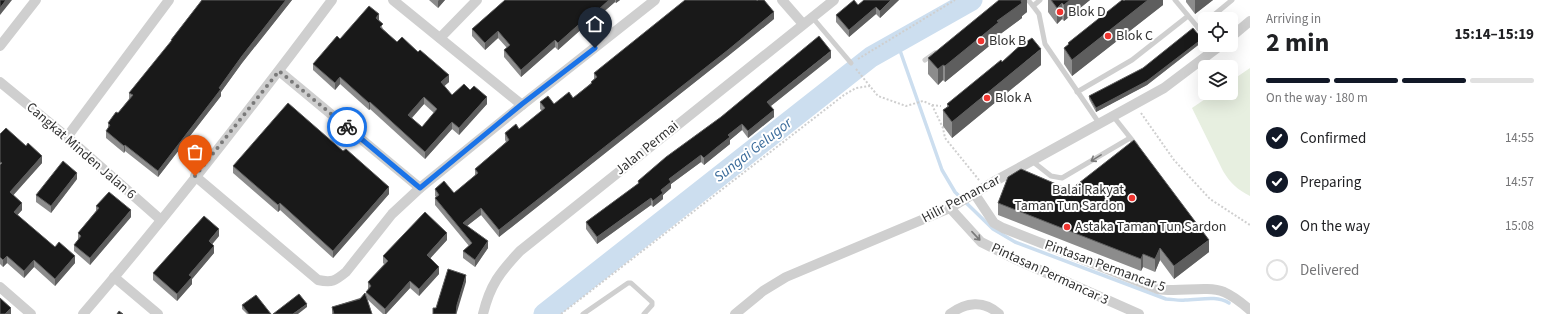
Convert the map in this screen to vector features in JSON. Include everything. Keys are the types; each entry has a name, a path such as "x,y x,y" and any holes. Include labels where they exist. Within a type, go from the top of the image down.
{"street":[{"path":"0,46 36,0"},
{"path":"67,137 169,0"},
{"path":"83,314 161,220 279,71 332,0"},
{"path":"393,0 522,104"},
{"path":"440,38 477,0"},
{"path":"195,176 318,280 330,283 340,278 346,272 392,214 420,188 522,104 655,0"},
{"path":"782,0 803,24"},
{"name":"Jalan Permai","path":"483,314 492,286 502,270 520,251 834,0"},
{"path":"1238,31 1250,21"},
{"name":"Hilir Pemancar","path":"735,314 763,291 786,277 954,205 985,186 1164,88 1209,52"},
{"path":"279,71 420,188"},
{"name":"Cangkat Minden Jalan 6","path":"0,82 67,137 161,220"},
{"name":"Pintasan Permancar 5","path":"970,195 994,223 1003,228 1158,288 1168,291 1215,290 1234,298 1250,310"},
{"name":"Pintasan Permancar 3","path":"954,205 981,242 1015,259 1139,314"},
{"path":"114,278 158,314"},
{"path":"0,287 31,314"},
{"path":"950,314 966,305 977,304 986,305 999,314"}],"lane":[{"path":"1028,0 1039,14 1045,44 1099,123"},
{"path":"1033,6 1040,0"},
{"path":"1175,0 1198,28"},
{"path":"1217,12 1232,0"},
{"path":"1077,92 1132,60 1188,16"},
{"path":"812,17 851,63"},
{"path":"925,60 937,52"},
{"path":"1113,116 1139,149"},
{"path":"1032,161 1051,176 1062,178 1130,138"},
{"path":"583,314 628,283 631,283 652,302 652,305 644,314"}],"path":[{"path":"851,63 955,0"},
{"path":"862,76 878,96 906,106 922,101 940,106"},
{"path":"561,314 844,95 856,88 870,86"},
{"path":"932,104 943,128 945,138 985,186"},
{"path":"1134,104 1174,160 1210,199 1250,225"}],"green space":[{"path":"1250,68 1250,196 1235,186 1226,176 1192,108 1204,100 1238,100 1238,76"}],"building":[{"path":"0,0 6,0 0,8"},
{"path":"202,0 286,0 242,56 219,88 221,89 158,171 106,131 110,125 108,123 116,112 118,113 133,95 129,93"},
{"path":"505,0 609,0 586,21 585,19 558,43 555,40 521,70 504,50 510,45 498,31 485,43 472,29"},
{"path":"685,0 764,0 774,12 728,50 499,230 481,208 463,223 488,241 475,260 463,251 472,243 435,198 439,195 435,189 444,181 454,193 478,173 475,169 509,140 505,133 516,124 519,129 545,108 540,102 548,96 554,104 569,92 573,98 592,83 591,82 597,77 594,73"},
{"path":"854,0 858,5 864,0 891,0 880,11 876,7 849,30 836,15"},
{"path":"999,0 1023,0 1021,1 1022,3 997,21 999,22 945,66 943,65 938,69 928,58"},
{"path":"1051,0 1070,0 1064,5 1062,3 1057,8"},
{"path":"1122,0 1148,0 1072,60 1064,48 1069,44 1068,43"},
{"path":"369,6 379,14 376,18 383,24 380,27 397,42 402,37 418,52 420,50 449,75 441,82 452,95 464,84 470,90 474,86 487,97 459,128 452,122 425,152 340,77 335,83 313,64 337,36 340,39","holes":["424,97 437,109 422,127 408,115"]},
{"path":"1193,28 1198,34 1198,42 1147,81 1096,108 1089,96 1143,68"},
{"path":"819,36 831,51 767,102 774,110 748,131 742,124 728,135 730,137 704,158 701,155 669,179 671,182 661,190 663,193 653,201 651,198 597,237 586,222 639,183 638,181 666,157 721,117"},
{"path":"1032,38 1041,49 952,122 943,110 949,106 947,104 1001,60 1002,62 1025,41 1026,42"},
{"path":"288,103 343,151 346,149 389,187 333,251 280,203 278,205 233,166"},
{"path":"6,128 26,146 28,143 42,156 10,192 22,203 14,212 55,247 59,242 75,256 55,279 34,260 24,271 7,256 3,260 0,257 0,165 2,163 0,162 0,134"},
{"path":"1134,140 1209,240 1174,266 1160,248 1155,259 1143,254 1141,259 998,203 1008,177 1021,169 1070,190"},
{"path":"63,161 77,173 51,206 36,195"},
{"path":"109,192 131,210 90,258 74,245 81,236 78,233 99,208 96,206"},
{"path":"425,212 447,233 427,255 439,267 419,289 410,281 385,309 366,292 371,286 368,282 388,261 383,256"},
{"path":"204,216 219,229 209,241 214,246 189,275 192,277 177,294 153,273"},
{"path":"448,269 466,275 457,305 456,314 433,314 433,308 436,308"},
{"path":"365,293 372,314 334,314 332,307 360,299"},
{"path":"299,294 307,304 293,314 273,314"},
{"path":"256,295 271,314 249,314 242,305"},
{"path":"0,298 11,308 5,314 0,314"}],"waterway":[{"name":"Sungai Gelugor","path":"544,314 871,57 972,0"},
{"path":"897,42 942,170 955,192 993,229 1015,242 1166,299 1183,300 1208,298 1219,299 1229,303"}],"way so far":[{"path":"195,176 279,71 347,127"}],"place":[{"name":"Blok D","path":"1060,12"},
{"name":"Blok C","path":"1108,36"},
{"name":"Blok B","path":"981,41"},
{"name":"Blok A","path":"987,98"},
{"name":"Balai Rakyat Taman Tun Sardon","path":"1132,198"},
{"name":"Astaka Taman Tun Sardon","path":"1067,227"}],"route":[{"path":"347,127 420,188 522,104 595,48"}]}
